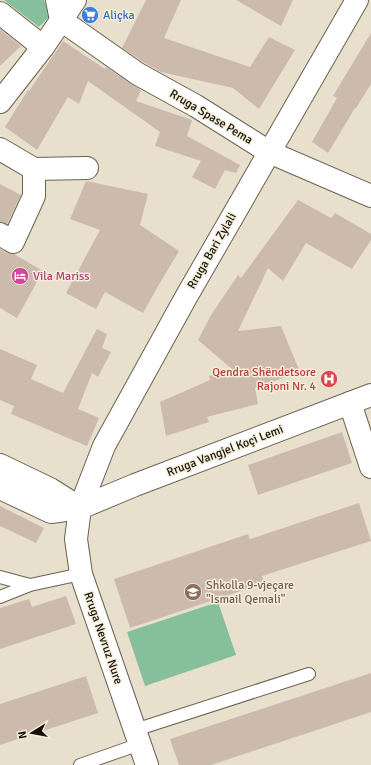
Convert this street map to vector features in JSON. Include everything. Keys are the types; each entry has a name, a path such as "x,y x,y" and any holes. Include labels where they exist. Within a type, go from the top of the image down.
{"street":[{"path":"0,102 43,46 59,10 75,0"},
{"name":"Rruga Bari Zylali","path":"80,508 104,446 185,299 357,0"},
{"name":"Rruga Spase Pema","path":"59,10 138,74 196,106 269,152 371,196"},
{"path":"0,13 43,46"},
{"path":"0,149 34,169 87,168"},
{"path":"0,234 13,242 34,196 34,169"},
{"name":"Rruga Vangjel Koçi Lemi","path":"0,488 51,512 80,508 142,482 371,395"},
{"path":"350,403 371,467"},
{"path":"0,464 50,489 80,508"},
{"name":"Rruga Nevruz Nure","path":"80,508 76,539 81,574 147,765"}],"lane":[{"path":"0,597 30,585 81,574"},
{"path":"0,577 30,585"},
{"path":"80,765 138,737 309,674"}],"green space":[{"path":"4,0 44,0 51,15 39,27"},
{"path":"218,602 236,655 145,686 127,632"}],"building":[{"path":"146,0 181,0 164,38 250,67 269,37 295,50 259,109 233,88 161,72 122,48"},
{"path":"236,0 293,0 281,26"},
{"path":"0,29 21,46 0,66"},
{"path":"371,33 371,84 328,153 312,142 337,98 333,96"},
{"path":"63,41 105,69 106,67 141,90 136,101 192,120 187,136 240,165 236,173 225,170 215,189 192,177 201,161 155,146 160,132 88,81 79,104 68,97 37,150 5,127 28,90 29,91"},
{"path":"86,181 148,194 140,225 179,251 143,313 105,292 96,309 66,293 100,230 70,219"},
{"path":"0,184 21,195 7,224 0,222"},
{"path":"298,200 331,218 335,213 371,234 371,240 352,269 306,243 283,281 268,268 238,331 281,326 300,372 255,388 258,404 207,417 209,422 166,436 160,402 210,380 209,376 233,370 198,340 211,315 238,275 241,278"},
{"name":"Vila Mariss","path":"0,249 6,253 14,254 43,271 17,318 0,308"},
{"path":"97,329 107,334 102,348 111,352 98,377 92,373 78,409 99,418 87,446 11,414 14,406 0,400 0,349 37,365 31,379 63,393"},
{"path":"342,432 352,463 258,495 248,465"},
{"path":"359,503 371,541 262,576 265,583 130,628 114,579 248,534 250,539"},
{"path":"0,506 44,528 36,543 0,526"},
{"path":"66,596 76,624 0,649 0,608 29,599 32,607"},
{"path":"371,673 371,712 211,765 179,765 170,739"},
{"path":"86,676 98,713 0,745 0,704"}],"place":[{"name":"Aliçka","path":"90,15"},
{"name":"Vila Mariss","path":"20,276"},
{"name":"Qendra Shëndetsore Rajoni Nr. 4","path":"329,379"},
{"name":"Shkolla 9-vjeçare \"Ismail Qemali\"","path":"193,592"}]}
